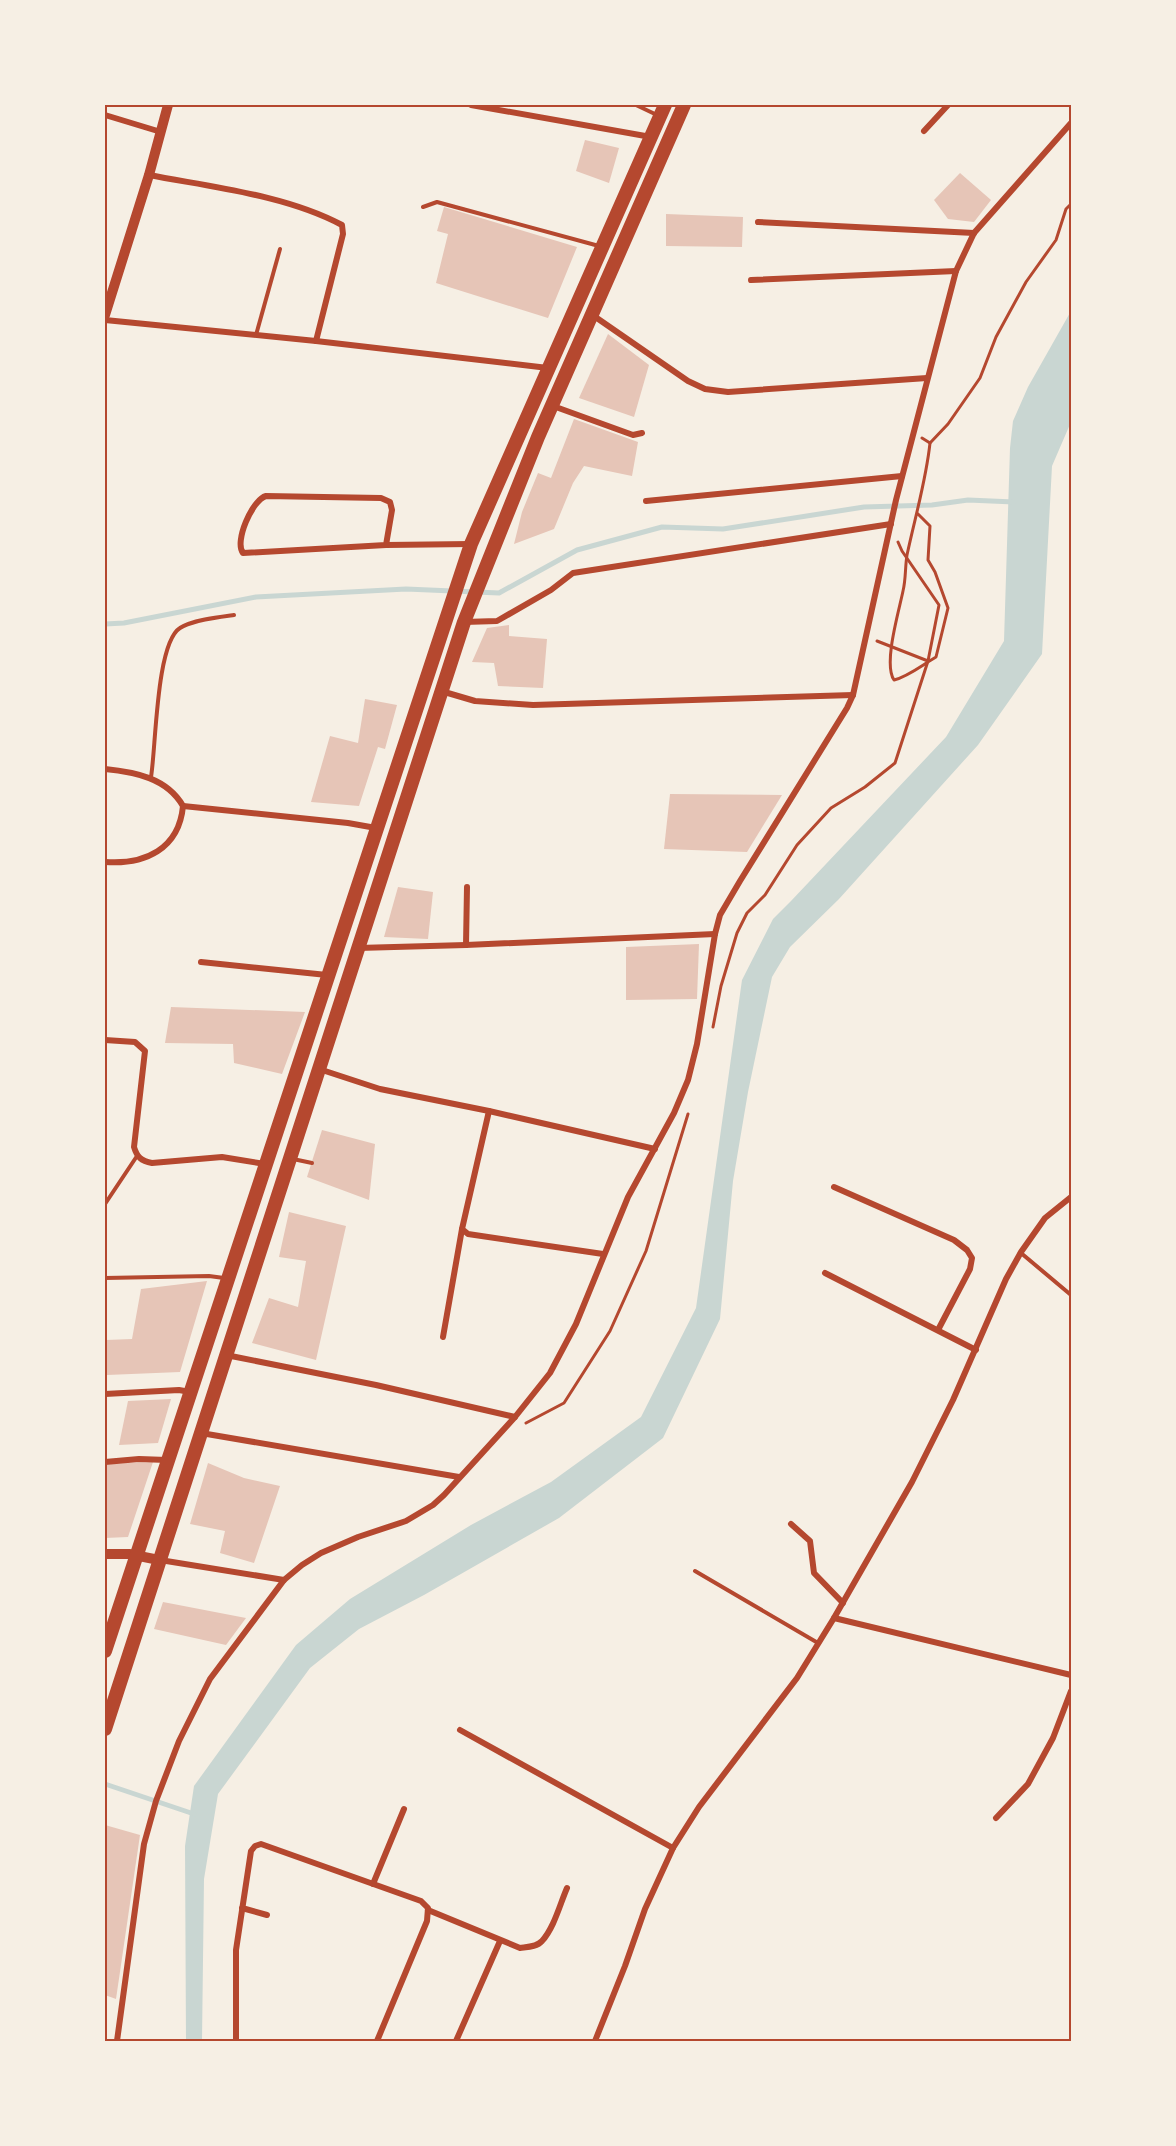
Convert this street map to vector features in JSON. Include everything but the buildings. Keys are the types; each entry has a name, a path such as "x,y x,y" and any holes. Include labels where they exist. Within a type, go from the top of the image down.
{"main road":[{"path":"105,1729 464,622 591,314 684,105"},
{"path":"105,1651 469,550 663,110"}],"street":[{"path":"168,105 105,318 548,368"},
{"path":"471,105 651,137"},
{"path":"924,131 948,105"},
{"path":"105,116 161,132"},
{"path":"117,2041 144,1844 156,1802 179,1741 210,1679 284,1580 302,1565 321,1553 358,1537 406,1521 420,1514 444,1495 515,1417 550,1372 576,1324 628,1197 674,1113 688,1080 697,1044 720,915 853,695 912,434 956,271 974,233 1071,123"},
{"path":"149,175 263,197 329,218 342,225 343,234 316,341"},
{"path":"758,222 974,233"},
{"path":"751,280 956,271"},
{"path":"591,314 688,381 705,389 728,392 927,378"},
{"path":"553,406 633,435 642,433"},
{"path":"646,501 902,476"},
{"path":"386,545 392,510 390,502 381,498 266,496 259,498 239,542 243,553 386,545 469,550"},
{"path":"464,622 497,621 551,590 573,573 891,524"},
{"path":"440,691 475,700 533,705 853,695"},
{"path":"105,769 152,777 178,797 183,806 178,831 168,844 153,854 117,863 105,862"},
{"path":"183,806 376,828"},
{"path":"466,945 467,887"},
{"path":"358,948 715,934"},
{"path":"201,962 328,975"},
{"path":"105,1040 135,1042 145,1051 134,1147 137,1156 143,1161 152,1163 222,1157 265,1164"},
{"path":"319,1068 380,1089 655,1149"},
{"path":"443,1337 462,1228 489,1111"},
{"path":"834,1187 954,1240 967,1250 972,1258 970,1269 938,1330"},
{"path":"595,2041 645,1909 673,1848 699,1807 797,1678 819,1643 912,1482 953,1400 1006,1279 1021,1252 1045,1218 1071,1197"},
{"path":"462,1228 468,1233 603,1254"},
{"path":"825,1273 976,1350"},
{"path":"226,1355 376,1384 515,1417"},
{"path":"105,1394 179,1390 190,1392"},
{"path":"201,1432 459,1477"},
{"path":"105,1462 139,1459 168,1460"},
{"path":"790,1524 810,1541 814,1573 843,1603"},
{"path":"105,1554 137,1555 284,1580"},
{"path":"834,1618 1071,1676"},
{"path":"996,1818 1028,1784 1053,1738 1071,1691"},
{"path":"460,1730 673,1848"},
{"path":"374,1884 404,1809"},
{"path":"236,2041 236,1950 251,1851 255,1846 261,1844 421,1901 428,1910 520,1948 532,1947 541,1942 549,1931 567,1888"},
{"path":"242,1908 267,1916"},
{"path":"377,2041 427,1921 428,1910"},
{"path":"456,2041 500,1941"}],"lane":[{"path":"636,105 663,110"},
{"path":"423,207 437,202 602,247"},
{"path":"256,335 280,249"},
{"path":"152,777 159,686 166,652 173,634 181,627 234,615"},
{"path":"105,1204 137,1156"},
{"path":"289,1159 312,1163"},
{"path":"1021,1252 1071,1295"},
{"path":"105,1278 209,1276 228,1278"},
{"path":"695,1571 819,1643"}],"path":[{"path":"917,513 930,526 928,560 935,572 948,608 936,657 904,678 894,680 889,674 894,632 904,588 906,558 928,466 930,443 948,424 980,378 996,337 1026,282 1056,240 1066,209 1071,204"},
{"path":"912,434 930,443"},
{"path":"713,1028 721,986 737,933 747,913 765,896 796,845 831,808 865,787 895,763 928,661 939,605 906,558 891,524"},
{"path":"866,636 928,661"},
{"path":"522,1425 564,1403 610,1331 646,1251 690,1108"}],"shaded area":[{"path":"1071,311 1071,422 1052,466 1042,654 978,745 839,899 790,947 772,977 748,1092 733,1181 720,1319 663,1438 559,1518 424,1595 359,1629 310,1668 218,1794 204,1879 202,2041 186,2041 185,1846 194,1786 296,1645 350,1599 471,1525 551,1482 641,1417 696,1308 742,980 773,919 946,737 1004,641 1010,448 1013,421 1028,387"}],"waterway":[{"path":"105,624 124,623 256,597 406,589 499,593 577,550 662,527 723,529 864,507 932,505 968,500 1014,502"},
{"path":"105,1784 194,1814"}]}
